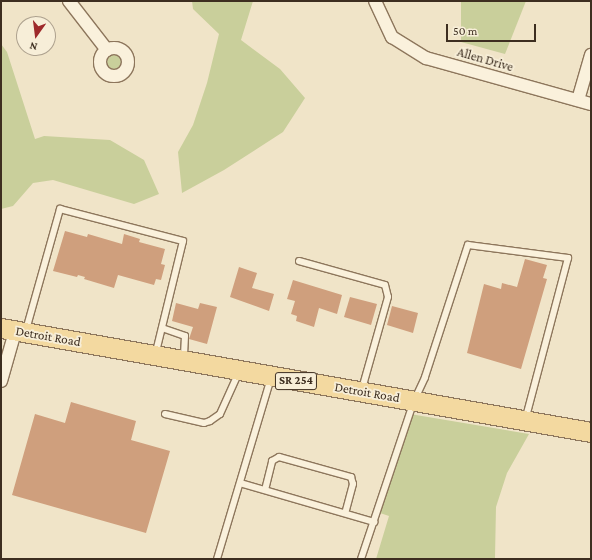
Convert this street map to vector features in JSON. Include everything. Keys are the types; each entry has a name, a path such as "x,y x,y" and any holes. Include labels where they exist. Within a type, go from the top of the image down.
{"main road":[{"name":"Detroit Road","path":"14,331 591,432"}],"street":[{"path":"69,1 107,50"},
{"name":"Allen Drive","path":"375,1 392,37 426,58 591,104"},
{"path":"578,100 591,55"},
{"path":"1,381 14,331"}],"lane":[{"path":"14,331 60,209 183,241 155,356"},
{"path":"361,559 414,401 425,377 468,245 568,258 525,421"},
{"path":"299,261 385,285 388,297 361,392"},
{"path":"162,328 185,336 183,361"},
{"path":"165,414 204,423 210,421 220,414 240,371"},
{"path":"217,559 271,376"},
{"path":"265,490 272,461 279,457 351,477 353,484 345,513"},
{"path":"240,483 374,522"}],"green space":[{"path":"192,1 253,1 241,40 280,69 305,98 283,132 224,170 182,193 178,152 193,125 207,83 219,34 193,9"},
{"path":"461,1 526,1 505,54 461,42"},
{"path":"1,44 7,52 35,139 44,136 110,140 144,160 159,194 134,204 53,180 33,183 13,206 1,209"},
{"path":"111,55 117,55 121,59 121,65 117,69 111,69 107,65 107,59"},
{"path":"410,414 529,434 507,473 496,507 495,558 497,559 376,559 389,516 377,512"}],"building":[{"path":"65,231 87,237 88,234 122,244 124,234 140,239 139,242 165,249 161,264 165,265 161,280 156,279 154,285 118,275 114,288 84,279 85,277 78,275 77,277 53,271"},
{"path":"525,259 547,265 543,278 547,279 521,369 467,353 484,284 501,289 502,283 517,287"},
{"path":"239,267 257,273 252,288 274,294 269,311 230,297"},
{"path":"293,280 342,295 337,314 319,308 314,327 296,321 297,316 291,314 295,301 287,299"},
{"path":"350,297 377,304 371,325 344,317"},
{"path":"176,303 198,309 200,303 217,307 207,344 189,339 193,327 172,321"},
{"path":"392,306 418,313 413,333 387,325"},
{"path":"71,402 136,421 131,440 170,451 146,533 12,495 35,414 65,423"}]}
